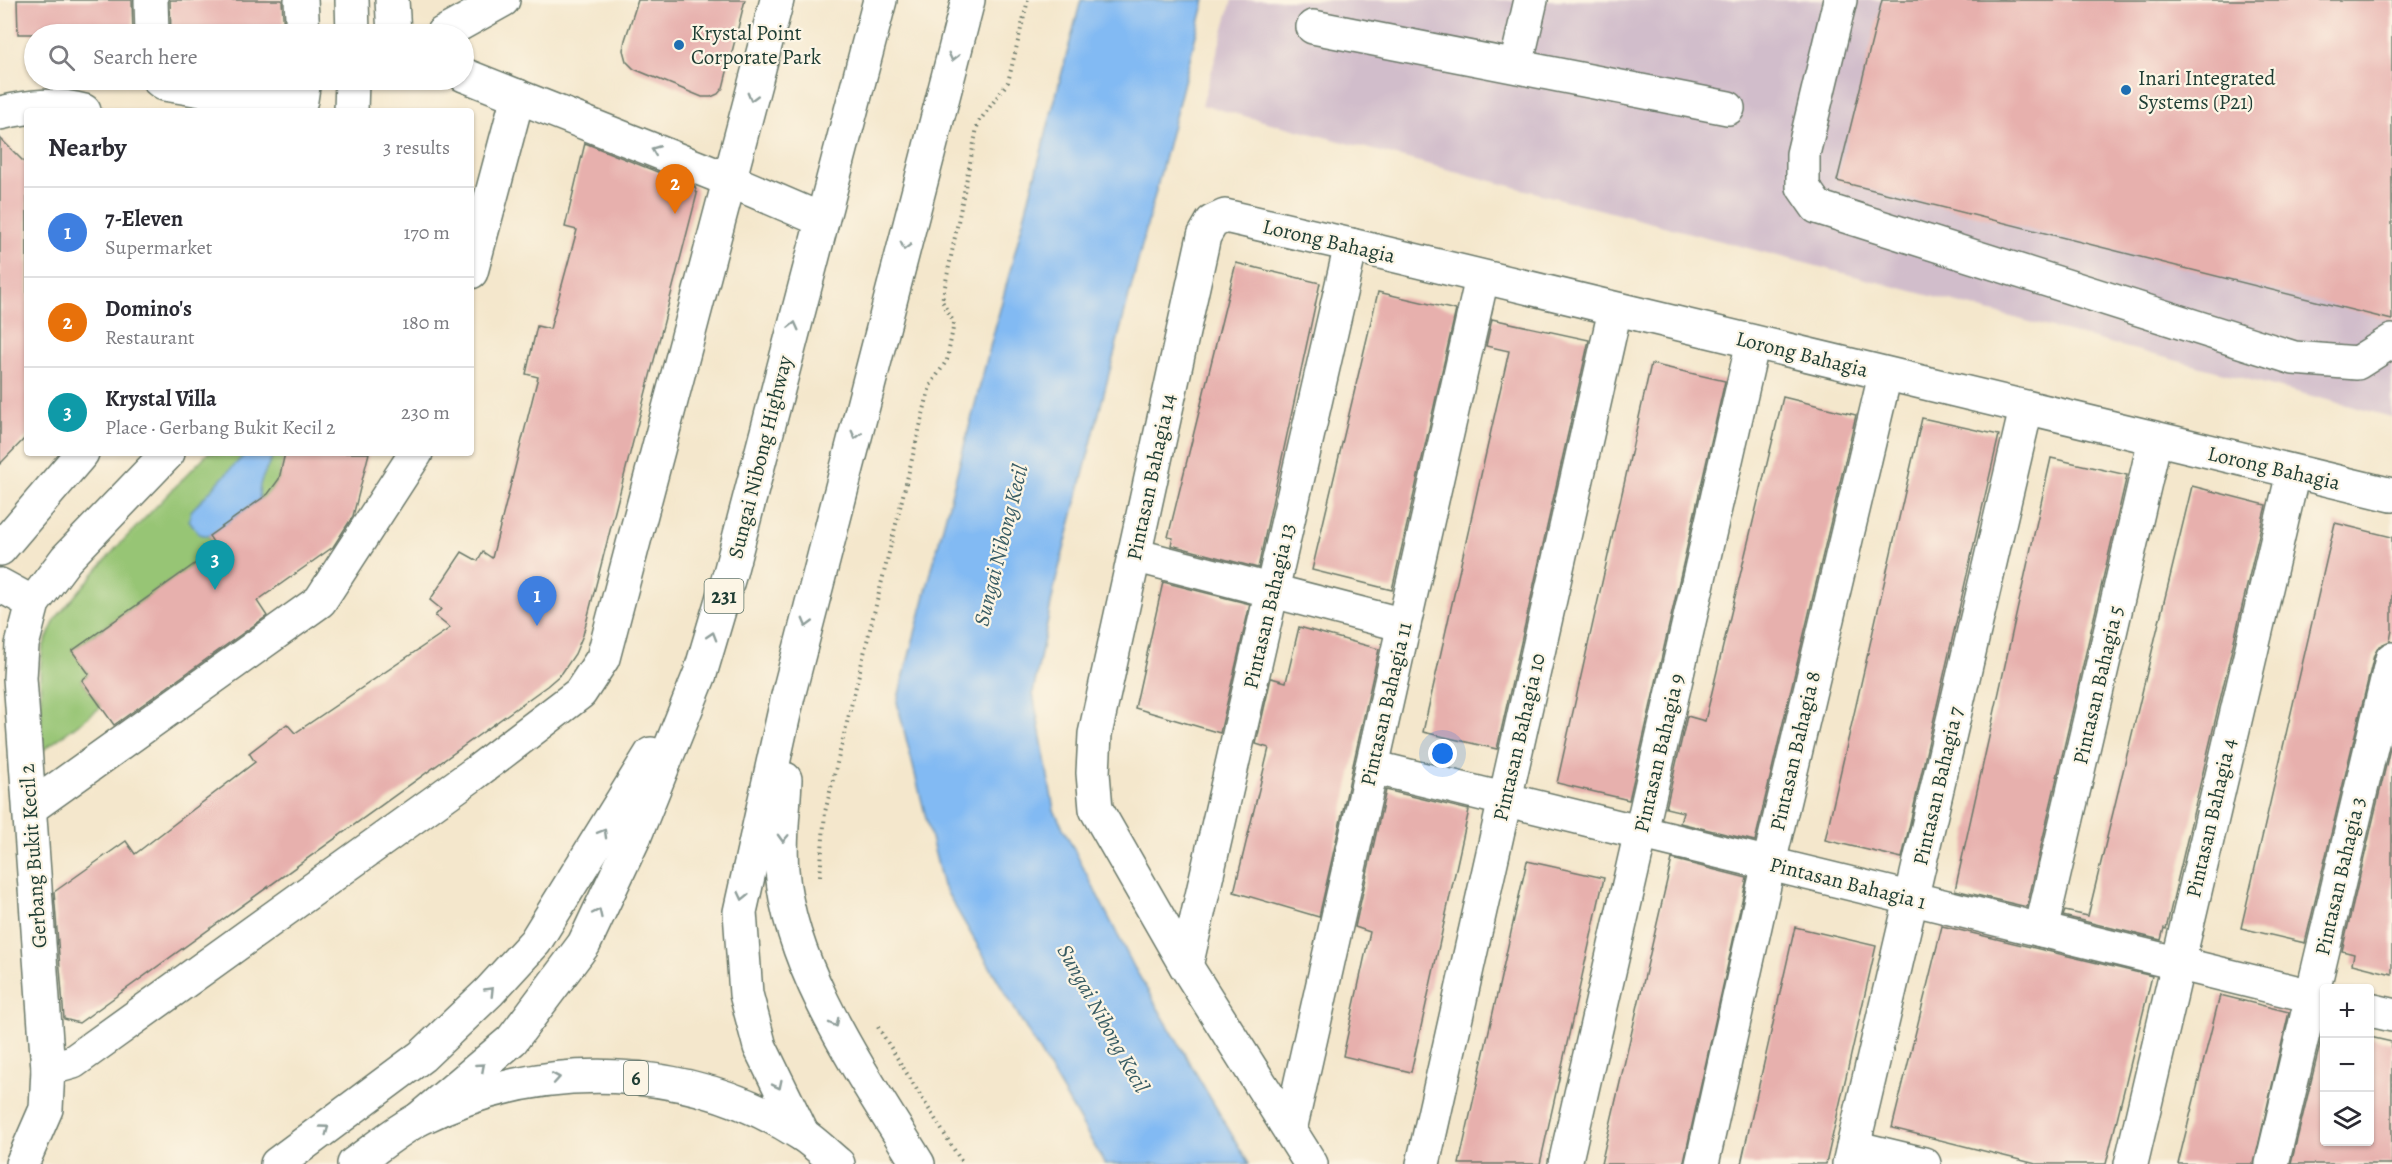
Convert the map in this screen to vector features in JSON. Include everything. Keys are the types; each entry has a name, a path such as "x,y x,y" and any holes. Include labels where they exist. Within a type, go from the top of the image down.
{"street":[{"path":"151,0 152,24"},
{"path":"302,0 303,24"},
{"path":"352,0 353,24"},
{"path":"393,0 393,24"},
{"path":"460,24 503,0"},
{"path":"48,1069 73,1062 475,772 580,693 603,658 777,0"},
{"name":"Sungai Nibong Highway","path":"420,1118 512,1040 584,944 634,838 700,674 730,573 880,0"},
{"path":"803,1135 760,1047 746,994 740,912 788,696 968,0"},
{"path":"1516,66 1531,0"},
{"path":"1840,0 1803,154 1803,187 1817,207 2294,358 2357,363 2392,340"},
{"path":"1313,27 1728,108"},
{"path":"474,79 518,96 725,192 822,220"},
{"path":"202,90 290,104 301,100 302,90"},
{"path":"351,108 352,90"},
{"path":"474,261 518,96"},
{"path":"0,113 33,105 73,108"},
{"name":"Lorong Bahagia","path":"1212,222 1225,216 1351,245 2026,409 2392,495"},
{"name":"Pintasan Bahagia 14","path":"1212,222 1204,236 1095,734 1093,773 1096,809 1186,966 1311,1164"},
{"name":"Pintasan Bahagia 13","path":"1186,966 1351,245"},
{"name":"Pintasan Bahagia 11","path":"1290,1130 1482,278"},
{"name":"Pintasan Bahagia 10","path":"1423,1164 1615,310"},
{"name":"Pintasan Bahagia 9","path":"1565,1164 1753,342"},
{"name":"Pintasan Bahagia 8","path":"1702,1164 1769,863 1885,375"},
{"name":"Pintasan Bahagia 7","path":"1851,1156 2026,409"},
{"name":"Pintasan Bahagia 5","path":"2041,930 2155,439"},
{"path":"0,549 79,456"},
{"name":"Gerbang Bukit Kecil 2","path":"22,1164 46,1109 48,1069 20,678 22,645 33,603 66,559 165,456"},
{"path":"30,808 320,601 414,456"},
{"name":"Pintasan Bahagia 4","path":"2131,1164 2293,473"},
{"path":"1134,555 1404,624"},
{"path":"0,585 33,603"},
{"path":"0,612 33,603"},
{"name":"Pintasan Bahagia 3","path":"2272,1164 2318,997 2392,659"},
{"path":"278,1164 422,1056 489,992 535,942 700,674"},
{"path":"788,696 782,870 792,923 808,972 860,1070 918,1164"},
{"name":"Pintasan Bahagia 1","path":"1372,767 2318,997"},
{"path":"2374,1011 2392,1015"},
{"name":"6","path":"354,1164 420,1118 495,1089 574,1075 654,1078 732,1099 803,1135 838,1164"},
{"path":"1851,1156 1924,1164"}],"path":[{"path":"820,879 825,812 930,386 947,360 954,323 942,301 978,123 1008,82 1028,0"},
{"path":"877,1024 963,1164"}],"shaded area":[{"path":"1232,0 2392,0 2392,417 1202,105"}],"green space":[{"path":"205,456 284,456 279,479 268,494 209,536 223,557 203,558 72,650 89,674 82,680 101,707 42,751 40,669 43,647 56,618 116,548"}],"water":[{"name":"Sungai Nibong Kecil","path":"1081,0 1205,0 1055,584 1033,693 1054,810 1135,969 1249,1164 1105,1164 943,886 897,702"},
{"path":"243,456 272,456 261,481 260,499 209,536 199,534 189,520 191,511"}],"building":[{"path":"17,0 132,0 133,24 24,24 24,34 18,34"},
{"path":"170,0 282,0 283,24 171,24"},
{"name":"Krystal Point Corporate Park","path":"638,0 745,0 723,88 718,94 702,97 634,69 626,61 623,50"},
{"name":"Inari Integrated Systems (P21)","path":"1882,0 2392,0 2392,320 1837,181"},
{"path":"0,138 24,162 24,439 0,464"},
{"path":"585,143 695,187 697,194 583,635 575,654 562,673 547,686 79,1023 64,1019 54,892 126,841 135,854 255,762 249,753 287,724 295,733 450,628 435,616 441,609 430,600 462,552 478,561 483,552 492,558 538,377 526,374 537,326 550,329 577,230 565,227"},
{"path":"1236,263 1320,283 1258,568 1171,545 1173,538 1168,537"},
{"path":"1378,292 1456,310 1392,590 1312,570"},
{"path":"1492,319 1589,340 1497,749 1423,732 1509,351 1486,346"},
{"path":"1651,364 1725,381 1629,800 1557,783"},
{"path":"1783,397 1856,415 1755,841 1680,823 1683,812 1666,808 1687,716 1705,721"},
{"path":"1922,418 1999,435 1902,858 1825,840"},
{"path":"284,456 368,456 353,516 333,547 257,601 267,616 114,725 82,680 89,674 72,651 217,548 209,536 268,494 279,479"},
{"path":"2051,458 2127,475 2027,907 1955,890"},
{"path":"2192,486 2266,505 2166,929 2164,928 2161,940 2063,916 2065,911 2088,916"},
{"path":"2335,523 2392,537 2392,630 2390,641 2379,646 2374,655 2305,943 2241,928"},
{"path":"1163,582 1250,604 1220,733 1135,708"},
{"path":"1299,627 1379,649 1319,917 1234,892 1269,748 1256,744 1271,678 1286,682"},
{"path":"2392,740 2392,974 2352,964 2354,954 2342,951"},
{"path":"1386,790 1469,810 1411,1072 1343,1056 1370,932 1355,927"},
{"path":"1672,859 1747,878 1684,1161 1683,1164 1601,1164"},
{"path":"1527,861 1604,878 1540,1164 1459,1164"},
{"path":"1942,926 2152,976 2106,1164 2036,1164 1892,1128"},
{"path":"1795,927 1876,946 1826,1164 1741,1164"},
{"path":"2220,995 2289,1012 2254,1164 2178,1164"},
{"path":"2374,1038 2392,1042 2392,1164 2291,1164 2320,1045 2320,1146 2374,1146"}],"place":[{"name":"Krystal Point Corporate Park","path":"679,45"},
{"name":"Inari Integrated Systems (P21)","path":"2126,90"},
{"name":"Domino's","path":"675,214"},
{"name":"Krystal Villa","path":"215,590"},
{"name":"7-Eleven","path":"537,626"}]}
